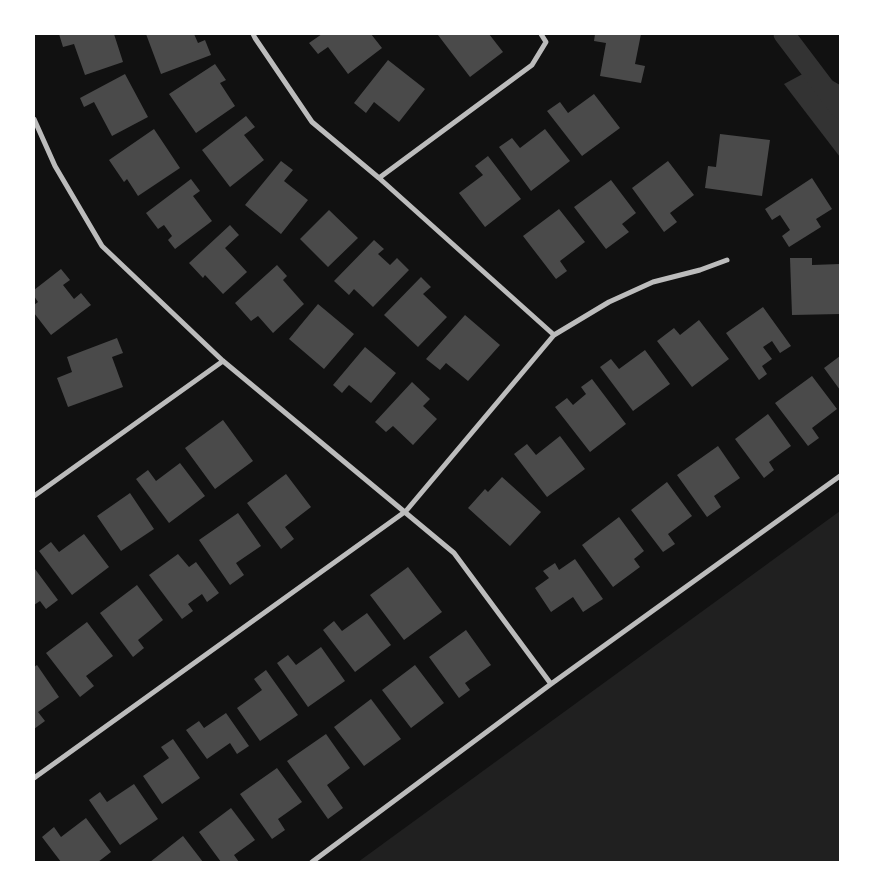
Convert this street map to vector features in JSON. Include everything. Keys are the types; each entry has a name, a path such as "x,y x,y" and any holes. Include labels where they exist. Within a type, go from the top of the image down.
{"street":[{"path":"253,34 312,122 379,178 554,335"},
{"path":"379,178 402,159 532,65 546,42 541,34"},
{"path":"34,119 55,166 102,246 223,361 454,553 551,684"},
{"path":"34,778 406,512 554,335 609,302 653,282 700,270 727,260"},
{"path":"34,496 223,361"},
{"path":"312,862 551,684 840,476"}],"shaded area":[{"path":"812,69 840,85 840,157 784,84"},
{"path":"840,511 840,862 358,862"}],"building":[{"path":"59,34 114,34 123,62 85,75 74,44 63,47"},
{"path":"146,34 194,34 198,43 205,40 211,55 161,74"},
{"path":"322,34 371,34 382,48 348,74 328,47 318,54 309,43"},
{"path":"439,34 489,34 503,52 470,77"},
{"path":"595,34 641,34 635,64 645,66 641,83 600,76 606,43 594,41"},
{"path":"388,60 425,89 399,122 374,102 366,113 354,103"},
{"path":"215,64 226,80 220,83 235,106 196,133 169,94"},
{"path":"125,74 148,117 112,136 94,102 84,107 80,98"},
{"path":"594,94 620,128 582,156 547,111 560,102 568,113"},
{"path":"246,116 255,127 244,135 264,160 230,187 202,150"},
{"path":"154,129 180,168 138,196 127,179 124,182 109,160"},
{"path":"545,129 570,161 531,191 499,147 512,138 520,148"},
{"path":"720,134 770,140 762,196 705,188 708,166 716,167"},
{"path":"488,156 521,199 485,227 459,193 483,175 475,166"},
{"path":"281,161 293,170 284,181 308,200 281,234 245,205"},
{"path":"668,161 694,195 670,213 677,222 664,232 632,188"},
{"path":"812,178 832,209 816,219 821,227 789,247 782,236 790,230 780,215 772,220 765,209"},
{"path":"191,179 200,191 193,196 212,221 175,249 168,240 172,236 164,225 158,229 146,213"},
{"path":"611,180 636,213 622,224 629,232 606,249 574,207"},
{"path":"559,209 585,242 560,261 567,271 556,279 523,236"},
{"path":"329,210 358,238 328,267 300,239"},
{"path":"230,225 239,235 225,248 247,272 223,294 205,275 203,278 189,263"},
{"path":"374,240 384,249 378,254 390,265 397,258 409,270 373,307 354,289 349,295 334,281"},
{"path":"790,258 812,258 812,265 840,264 840,314 792,315"},
{"path":"277,265 287,276 283,280 304,304 273,333 258,316 251,321 235,303"},
{"path":"61,269 70,280 63,285 74,299 81,293 91,305 51,335 34,313 34,305 38,302 34,296 34,290"},
{"path":"421,277 431,287 423,294 447,317 418,347 384,315"},
{"path":"318,304 354,334 324,369 289,339"},
{"path":"763,307 791,346 780,353 772,341 763,347 772,359 762,366 767,374 759,380 726,333"},
{"path":"465,315 500,345 468,381 446,363 440,370 426,359"},
{"path":"699,320 729,359 692,387 657,341 674,328 680,335"},
{"path":"117,338 123,353 112,357 123,387 68,407 57,378 72,372 67,357"},
{"path":"365,347 396,373 371,403 349,385 342,393 333,385"},
{"path":"645,350 670,384 633,411 600,367 611,359 619,369"},
{"path":"840,356 840,390 824,368"},
{"path":"812,376 837,409 812,428 819,438 808,446 775,403"},
{"path":"592,379 626,424 590,452 555,407 567,398 573,405 586,394 581,387"},
{"path":"412,382 430,399 423,406 437,419 413,445 393,426 386,432 375,422"},
{"path":"768,414 791,446 769,462 774,470 764,478 735,439"},
{"path":"223,420 253,461 215,489 185,448"},
{"path":"560,436 585,469 547,497 514,454 527,444 536,455"},
{"path":"718,446 740,478 714,496 721,507 707,517 677,475"},
{"path":"180,463 205,496 169,523 136,479 148,470 156,481"},
{"path":"286,474 311,507 285,527 294,539 281,549 247,503"},
{"path":"502,477 541,512 510,546 468,508 485,489 488,492"},
{"path":"667,482 692,516 668,534 675,544 663,552 631,510"},
{"path":"130,493 154,529 121,551 97,516"},
{"path":"238,513 261,546 236,563 244,575 230,585 199,540"},
{"path":"619,517 644,551 634,559 640,567 613,587 582,545"},
{"path":"84,534 109,567 72,595 39,551 51,542 59,552"},
{"path":"178,554 189,567 196,562 219,593 207,602 202,594 188,604 193,611 182,619 149,575"},
{"path":"575,559 603,599 583,612 573,597 551,612 535,588 549,578 543,571 555,563 559,570"},
{"path":"408,567 442,612 404,640 370,595"},
{"path":"35,569 58,600 46,609 40,601 34,605"},
{"path":"137,585 163,620 138,640 144,648 133,657 100,613"},
{"path":"367,613 391,645 355,672 323,630 334,621 342,631"},
{"path":"87,622 113,656 86,676 94,686 80,697 46,653"},
{"path":"466,630 491,665 465,683 470,690 459,698 429,657"},
{"path":"321,647 345,681 308,707 277,663 288,655 296,665"},
{"path":"37,665 59,697 38,712 45,721 34,729 34,667"},
{"path":"415,665 444,703 411,728 382,690"},
{"path":"266,670 298,715 260,741 237,708 262,690 254,679"},
{"path":"371,699 401,739 364,766 334,727"},
{"path":"226,713 249,746 237,754 230,743 207,759 186,730 199,721 204,728"},
{"path":"326,734 350,768 327,785 343,808 328,819 287,761"},
{"path":"173,739 200,778 162,804 143,776 169,758 161,747"},
{"path":"277,768 302,802 278,819 285,830 272,839 240,794"},
{"path":"134,784 158,819 120,845 89,800 100,792 107,802"},
{"path":"231,808 255,840 234,855 239,862 221,862 199,832"},
{"path":"86,818 111,852 98,862 61,862 42,837 54,827 61,837"},
{"path":"183,836 203,862 150,862"}],"waterway":[{"path":"784,34 840,108"}]}
